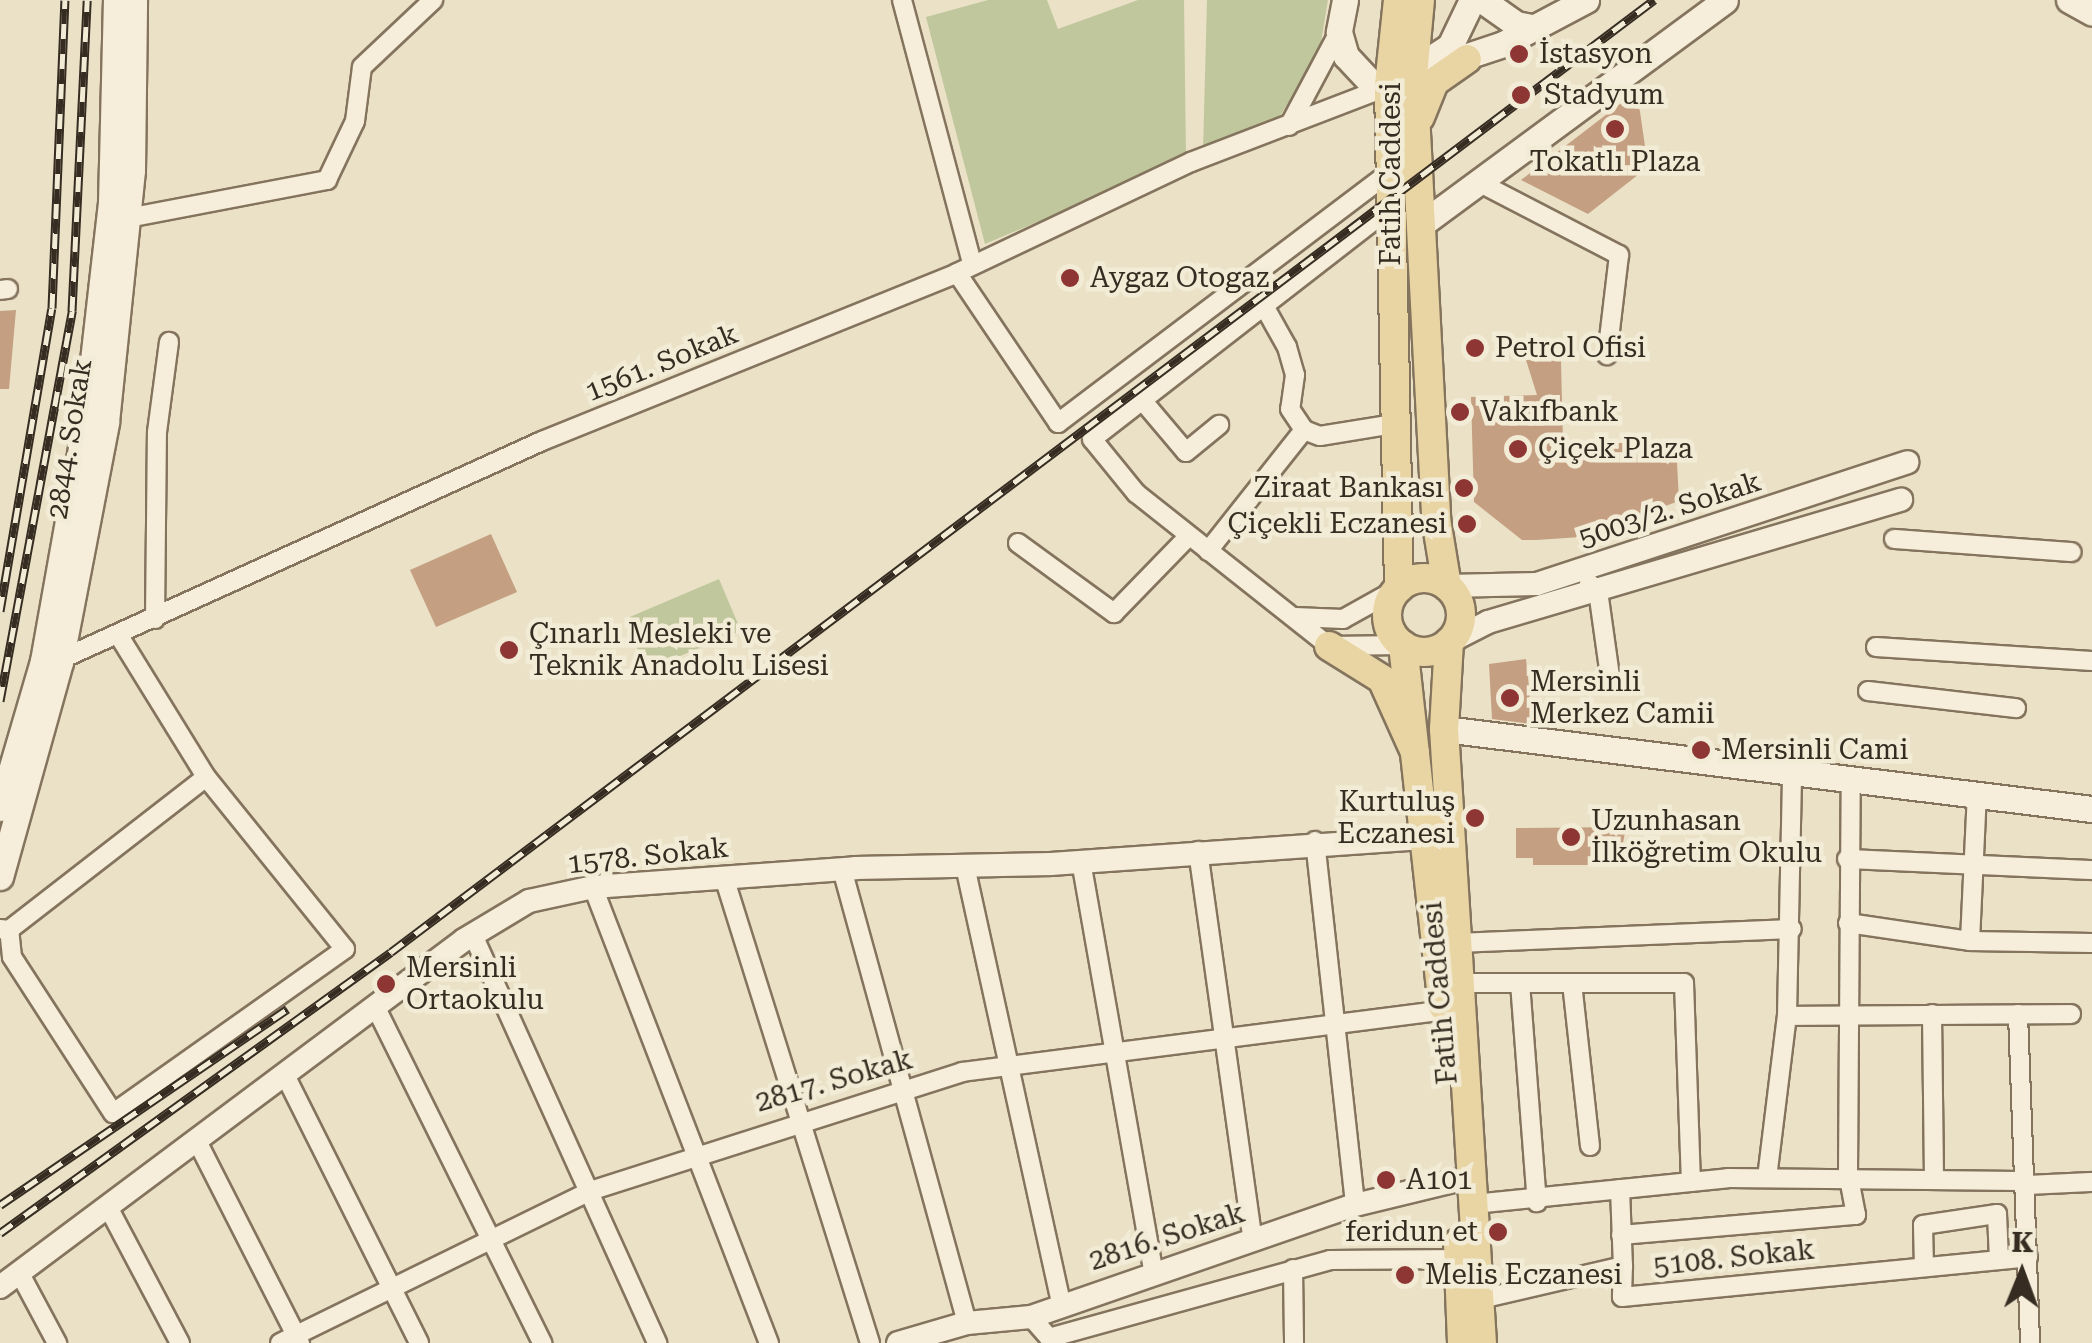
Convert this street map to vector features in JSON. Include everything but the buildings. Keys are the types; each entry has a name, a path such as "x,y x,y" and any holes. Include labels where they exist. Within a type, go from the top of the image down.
{"main road":[{"name":"2844. Sokak","path":"0,808 52,662 102,298 116,0"},
{"name":"2844. Sokak","path":"0,877 106,422 128,218 134,0"},
{"path":"1344,0 1339,32 1354,69 1410,76 1467,59 1537,28 1586,0"},
{"name":"Fatih Caddesi","path":"1398,0 1417,128 1436,519 1447,586"},
{"path":"1410,76 1420,0"},
{"path":"1410,76 1450,46 1472,0"},
{"path":"1482,0 1502,17 1537,28"},
{"path":"1423,223 1725,0"},
{"path":"2068,0 2092,13"},
{"path":"1417,128 1434,82 1467,59"},
{"name":"Fatih Caddesi","path":"1400,588 1393,424 1390,172 1410,76"},
{"path":"1423,578 1447,586 1462,613 1450,642 1427,652 1403,645 1388,617 1400,588 1423,578"},
{"name":"Fatih Caddesi","path":"1450,642 1444,730 1474,1204 1462,1343"},
{"name":"Fatih Caddesi","path":"1403,645 1420,759 1454,1181 1468,1258"},
{"path":"1329,646 1382,678 1400,730 1420,759"},
{"path":"1444,730 2092,809"},
{"path":"1468,1258 1480,1299 1482,1343"}],"street":[{"path":"128,218 327,180 356,121 362,67 433,0"},
{"path":"902,0 965,269 1058,423 1390,172"},
{"path":"1289,126 1339,32"},
{"name":"1561. Sokak","path":"52,662 118,636 542,442 965,269 1192,162 1410,76"},
{"path":"1478,182 1619,256 1607,355"},
{"path":"1390,208 1092,439 1136,493 1329,646 1403,645"},
{"path":"1264,306 1287,347 1295,376 1290,409 1304,430 1320,436 1393,424"},
{"path":"155,619 157,432 169,342"},
{"path":"1142,400 1186,452 1219,425"},
{"path":"1208,551 1304,430"},
{"name":"5003/2. Sokak","path":"1447,586 1502,590 1578,572 1908,462"},
{"name":"5003/2. Sokak","path":"1450,642 1488,622 1901,500"},
{"path":"1018,543 1114,613 1189,536"},
{"path":"1894,539 2072,552"},
{"path":"1578,572 1598,591 1611,684"},
{"path":"1287,616 1343,620 1400,588"},
{"path":"118,636 206,777 345,949 113,1113 103,1109 12,957 5,929 206,777"},
{"path":"1876,647 2092,661"},
{"path":"1868,691 2016,708"},
{"path":"1767,1178 1787,1016 1792,928 1792,774"},
{"path":"1621,1235 1856,1215 1851,1179 1848,1016 1850,780"},
{"path":"1970,940 1976,793"},
{"name":"1578. Sokak","path":"9,1279 287,1079 474,935 529,901 593,887 724,877 842,869 1081,862 1315,841 1426,838"},
{"path":"1315,841 1356,1205"},
{"path":"1198,851 1228,1035 1253,1240"},
{"path":"1847,858 2092,870"},
{"path":"1081,862 1118,1050 1154,1273"},
{"path":"965,866 1014,1065 1061,1303"},
{"path":"842,869 908,1089 967,1323"},
{"path":"724,877 870,1343"},
{"path":"593,887 768,1343"},
{"path":"1848,923 1970,940 2092,943"},
{"path":"1457,943 1792,928"},
{"path":"474,935 657,1343"},
{"path":"1459,983 1684,982 1690,1182"},
{"path":"1520,983 1537,1202"},
{"path":"1572,983 1590,1146"},
{"path":"377,1010 542,1343"},
{"name":"2817. Sokak","path":"292,1341 590,1191 801,1119 1014,1065 1336,1020 1443,1010"},
{"path":"1932,1014 1934,1180"},
{"path":"2018,1014 2030,1343"},
{"path":"1787,1016 2070,1014"},
{"path":"287,1079 418,1343"},
{"path":"198,1143 292,1341"},
{"path":"1474,1204 1537,1202 1620,1188 1767,1178 2092,1182"},
{"name":"2816. Sokak","path":"898,1343 967,1323 1032,1316 1356,1205 1454,1181"},
{"path":"1620,1188 1622,1266"},
{"path":"108,1206 180,1343"},
{"path":"1924,1267 1924,1225 1998,1214 1998,1260"},
{"name":"5108. Sokak","path":"1480,1299 1622,1266 1622,1297 2028,1257"},
{"path":"1032,1316 1049,1338 1330,1260 1468,1258"},
{"path":"1293,1269 1294,1343"},
{"path":"9,1279 57,1343"}],"green space":[{"path":"988,0 1047,0 1058,29 1138,0 1184,0 1186,159 985,244 926,17"},
{"path":"1207,0 1328,0 1319,54 1278,119 1203,151"},
{"path":"719,579 741,631 646,670 625,619"}],"railway":[{"path":"0,611 52,308 65,0"},
{"path":"0,701 72,311 87,0"},
{"path":"0,1233 391,952 1654,0"},
{"path":"0,1205 287,1009"}],"place":[{"name":"İstasyon","path":"1519,54"},
{"name":"Stadyum","path":"1521,95"},
{"name":"Tokatlı Plaza","path":"1615,129"},
{"name":"Aygaz Otogaz","path":"1070,278"},
{"name":"Petrol Ofisi","path":"1475,348"},
{"name":"Vakıfbank","path":"1460,412"},
{"name":"Çiçek Plaza","path":"1518,449"},
{"name":"Ziraat Bankası","path":"1464,488"},
{"name":"Çiçekli Eczanesi","path":"1467,524"},
{"name":"Çınarlı Mesleki ve Teknik Anadolu Lisesi","path":"509,650"},
{"name":"Mersinli Merkez Camii","path":"1510,698"},
{"name":"Mersinli Cami","path":"1701,750"},
{"name":"Kurtuluş Eczanesi","path":"1475,818"},
{"name":"Uzunhasan İlköğretim Okulu","path":"1571,837"},
{"name":"Mersinli Ortaokulu","path":"386,984"},
{"name":"A101","path":"1386,1180"},
{"name":"feridun et","path":"1498,1232"},
{"name":"Melis Eczanesi","path":"1405,1275"}]}
